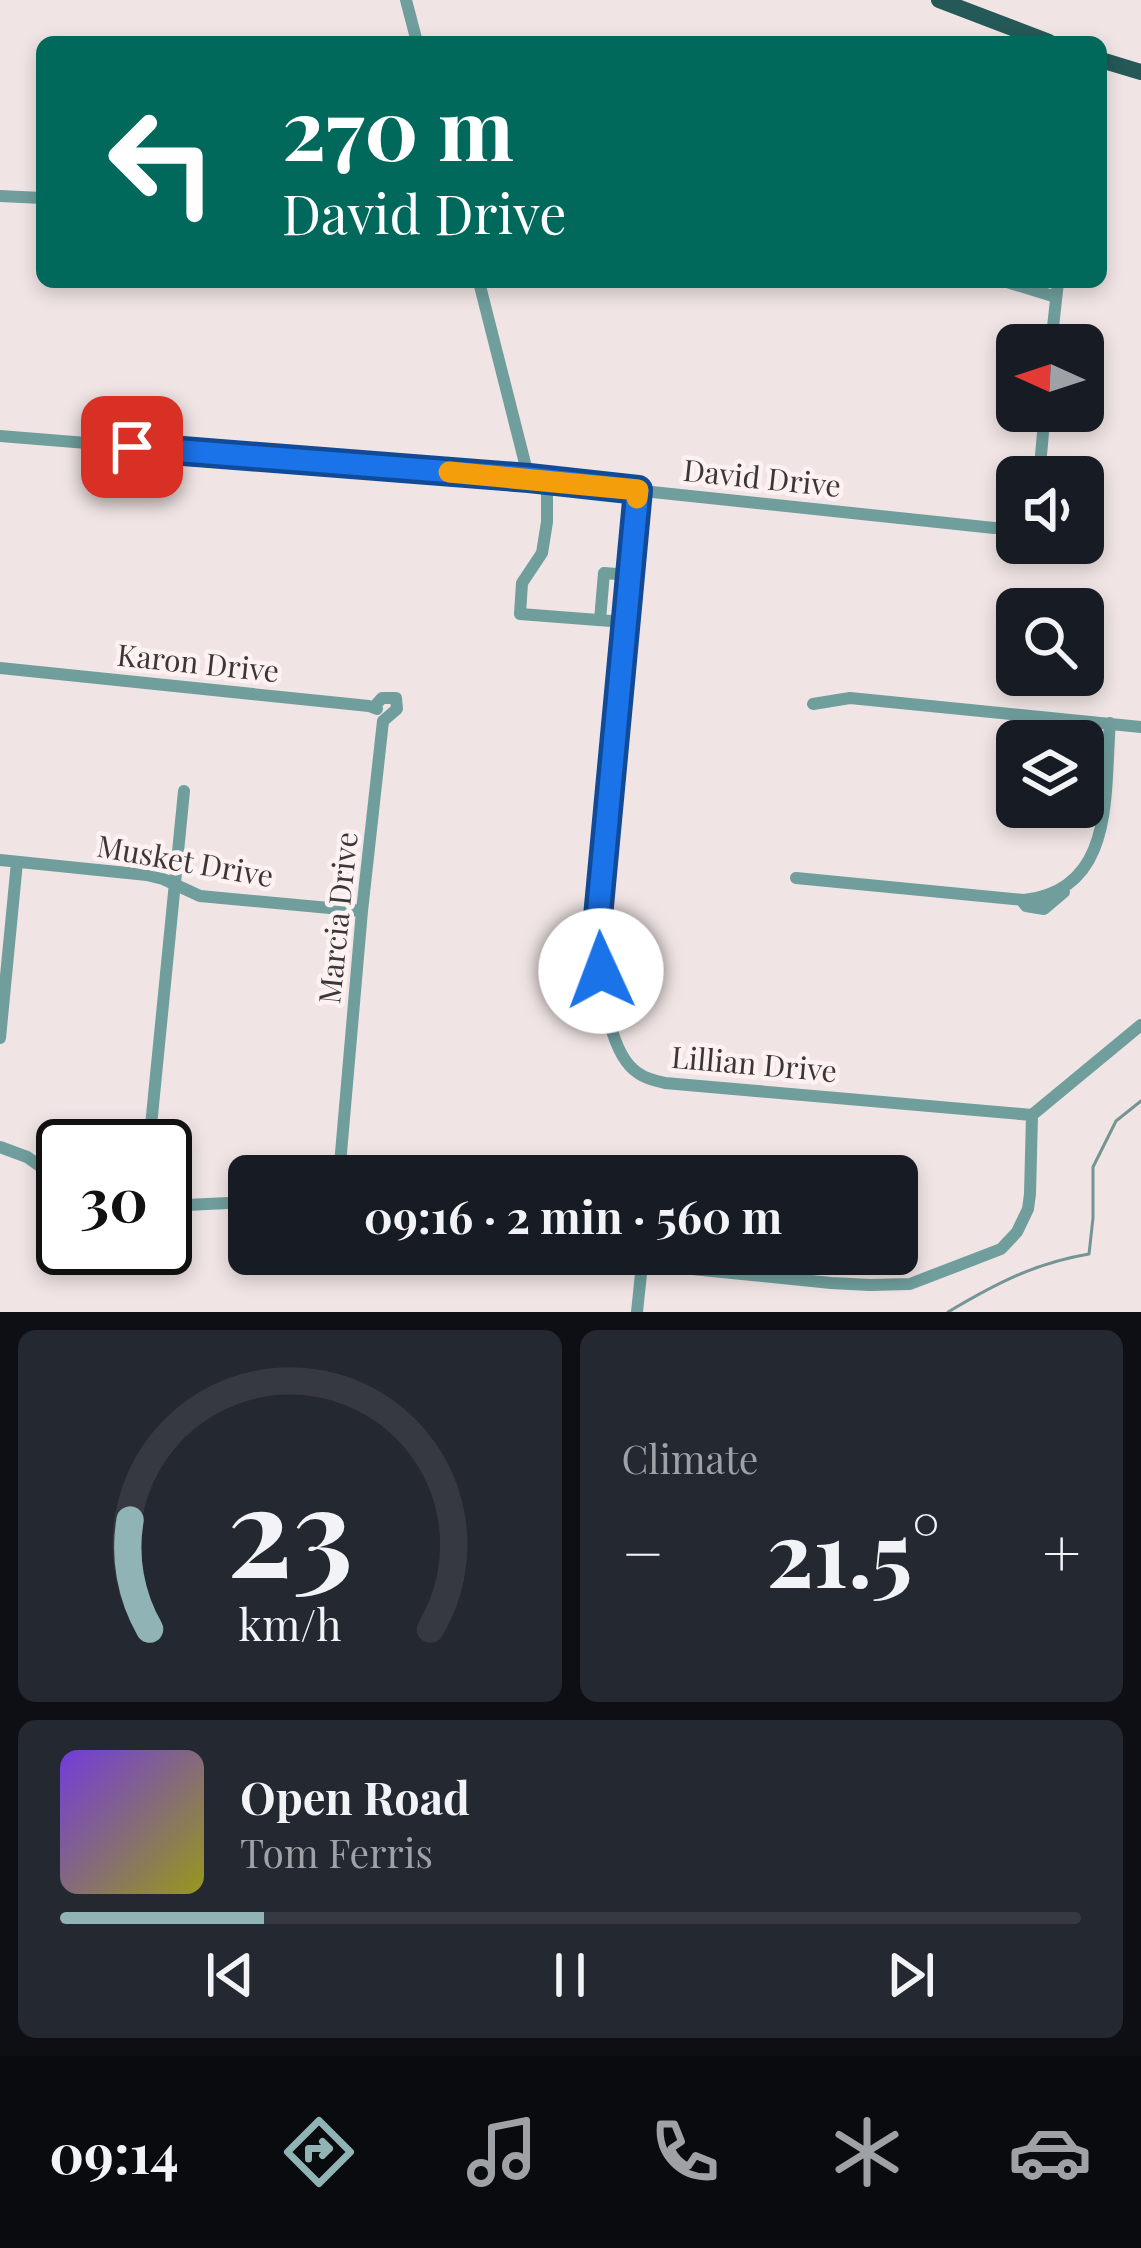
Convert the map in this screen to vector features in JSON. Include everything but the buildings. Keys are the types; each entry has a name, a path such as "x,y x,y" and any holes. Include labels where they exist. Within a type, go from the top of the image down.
{"main road":[{"path":"939,0 1033,36"},
{"path":"1107,62 1141,72"}],"street":[{"path":"406,0 415,36"},
{"path":"0,196 36,198"},
{"path":"481,288 529,478"},
{"path":"1054,324 1057,289"},
{"name":"David Drive","path":"0,436 529,478 996,527"},
{"path":"547,480 542,553 522,583 520,614 624,622"},
{"name":"Lillian Drive","path":"638,490 596,938 605,1004 623,1059 635,1072 665,1083 1032,1114"},
{"path":"601,620 604,573 629,574"},
{"name":"Karon Drive","path":"0,668 374,707"},
{"path":"382,698 396,698 397,709 383,721 374,707 382,698"},
{"path":"813,704 850,698 1141,727"},
{"name":"Marcia Drive","path":"341,1155 383,721"},
{"path":"796,878 1021,899 1040,898 1070,884 1090,863 1101,832 1110,723"},
{"path":"152,1119 184,791"},
{"name":"Musket Drive","path":"0,860 148,875 200,896 362,911"},
{"path":"0,1038 17,862"},
{"path":"761,1275 910,1284 992,1255 1017,1232 1028,1209 1032,1114 1141,1025"},
{"path":"0,1147 36,1163"},
{"path":"192,1205 228,1203"},
{"path":"637,1312 641,1275"}],"waterway":[{"path":"948,1312 1016,1276 1089,1254 1093,1167 1116,1121 1141,1101"}],"slow traffic":[{"path":"449,472 638,490 637,498"}],"route":[{"path":"132,447 638,490 596,938 601,971"}]}
